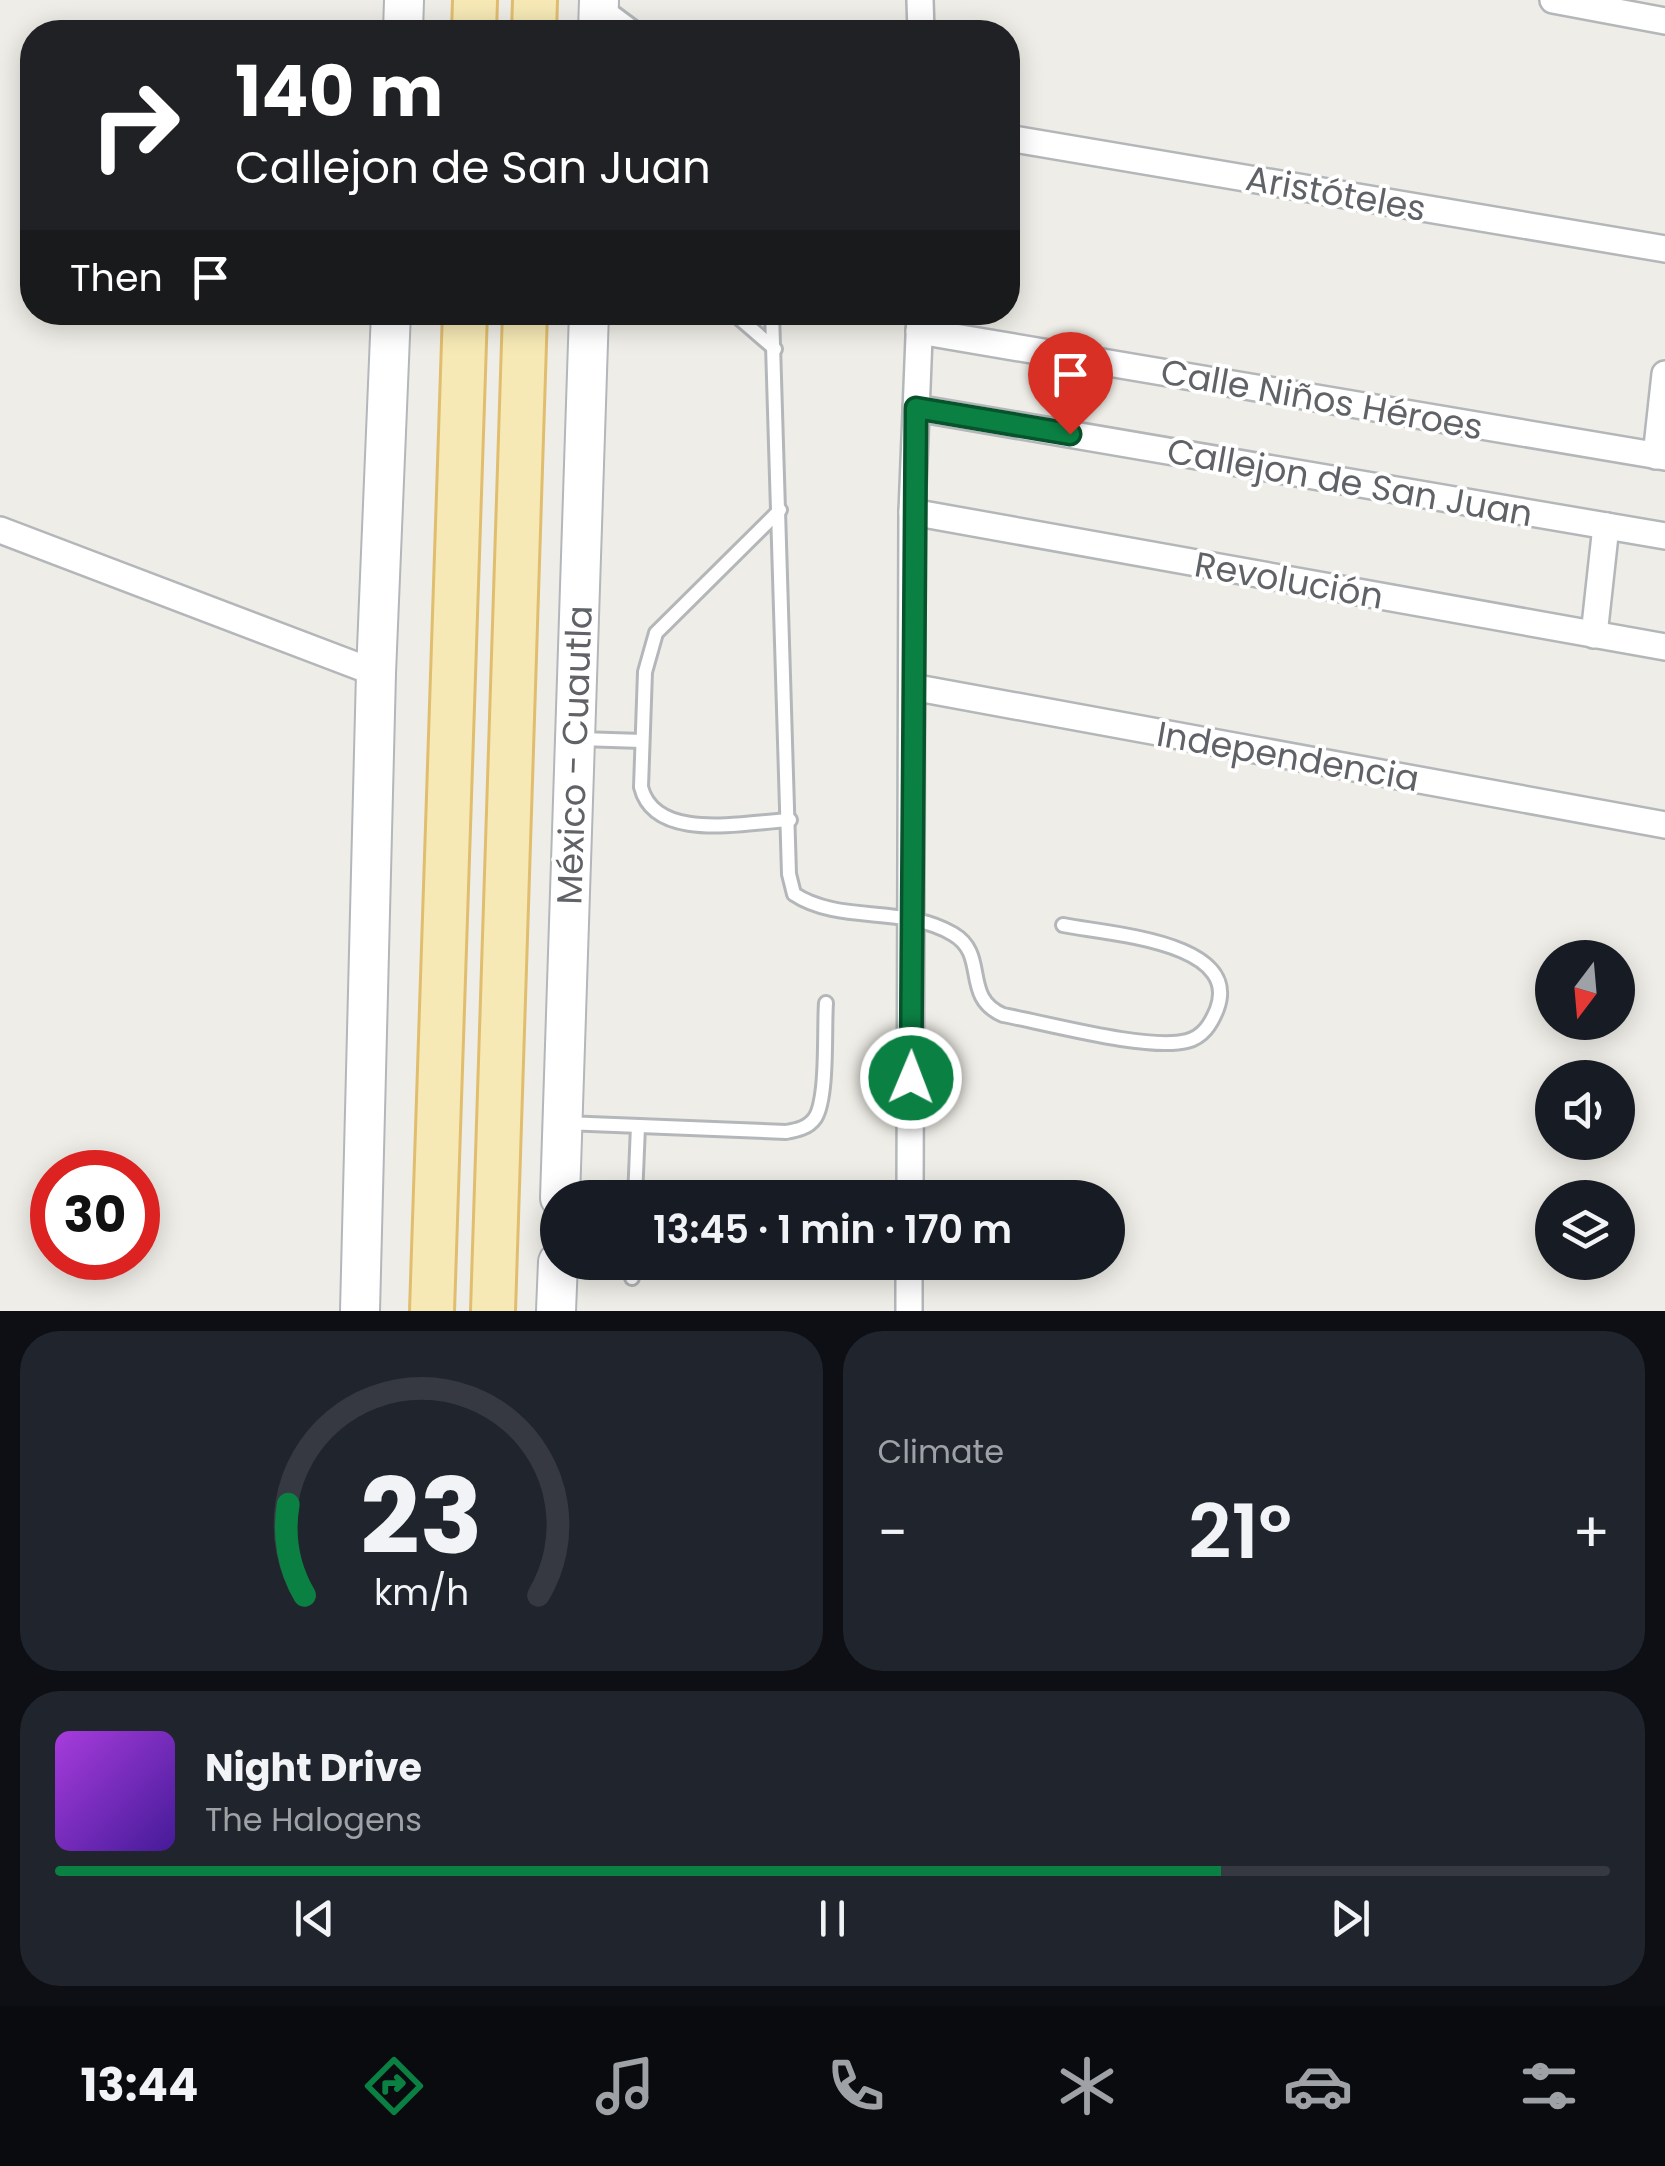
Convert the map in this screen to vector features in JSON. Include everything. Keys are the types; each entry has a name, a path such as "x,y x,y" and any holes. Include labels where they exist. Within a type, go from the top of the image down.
{"main road":[{"path":"360,1311 376,673 390,325"},
{"path":"432,1311 465,325"},
{"path":"493,1311 525,325"},
{"name":"México - Cuautla","path":"561,1180 589,325"},
{"path":"556,1311 557,1280"}],"street":[{"path":"1553,0 1665,21"},
{"name":"Aristóteles","path":"1020,140 1665,249"},
{"path":"910,1180 912,512 920,325"},
{"name":"Calle Niños Héroes","path":"936,325 1660,457"},
{"path":"1660,457 1665,374"},
{"name":"Callejon de San Juan","path":"916,408 1665,536"},
{"name":"Revolución","path":"912,512 1665,647"},
{"path":"1594,635 1606,526"},
{"path":"0,530 376,673"},
{"name":"Independencia","path":"912,687 1665,825"},
{"path":"908,1311 909,1280"}],"lane":[{"path":"599,1 624,20"},
{"path":"747,325 775,349"},
{"path":"773,325 794,894 809,904 913,918 955,934 972,954 978,995 988,1008 1003,1015 1160,1043 1190,1041 1211,1026 1220,1000 1219,976 1204,960 1183,950 1063,925"},
{"path":"780,510 656,633 645,672 641,787 645,805 659,817 682,823 790,820"},
{"path":"575,739 642,741"},
{"path":"563,1123 786,1132 802,1128 815,1117 820,1102 826,1004"},
{"path":"636,1180 638,1126"}],"route":[{"path":"911,1078 912,512 916,408 1070,434"}]}
